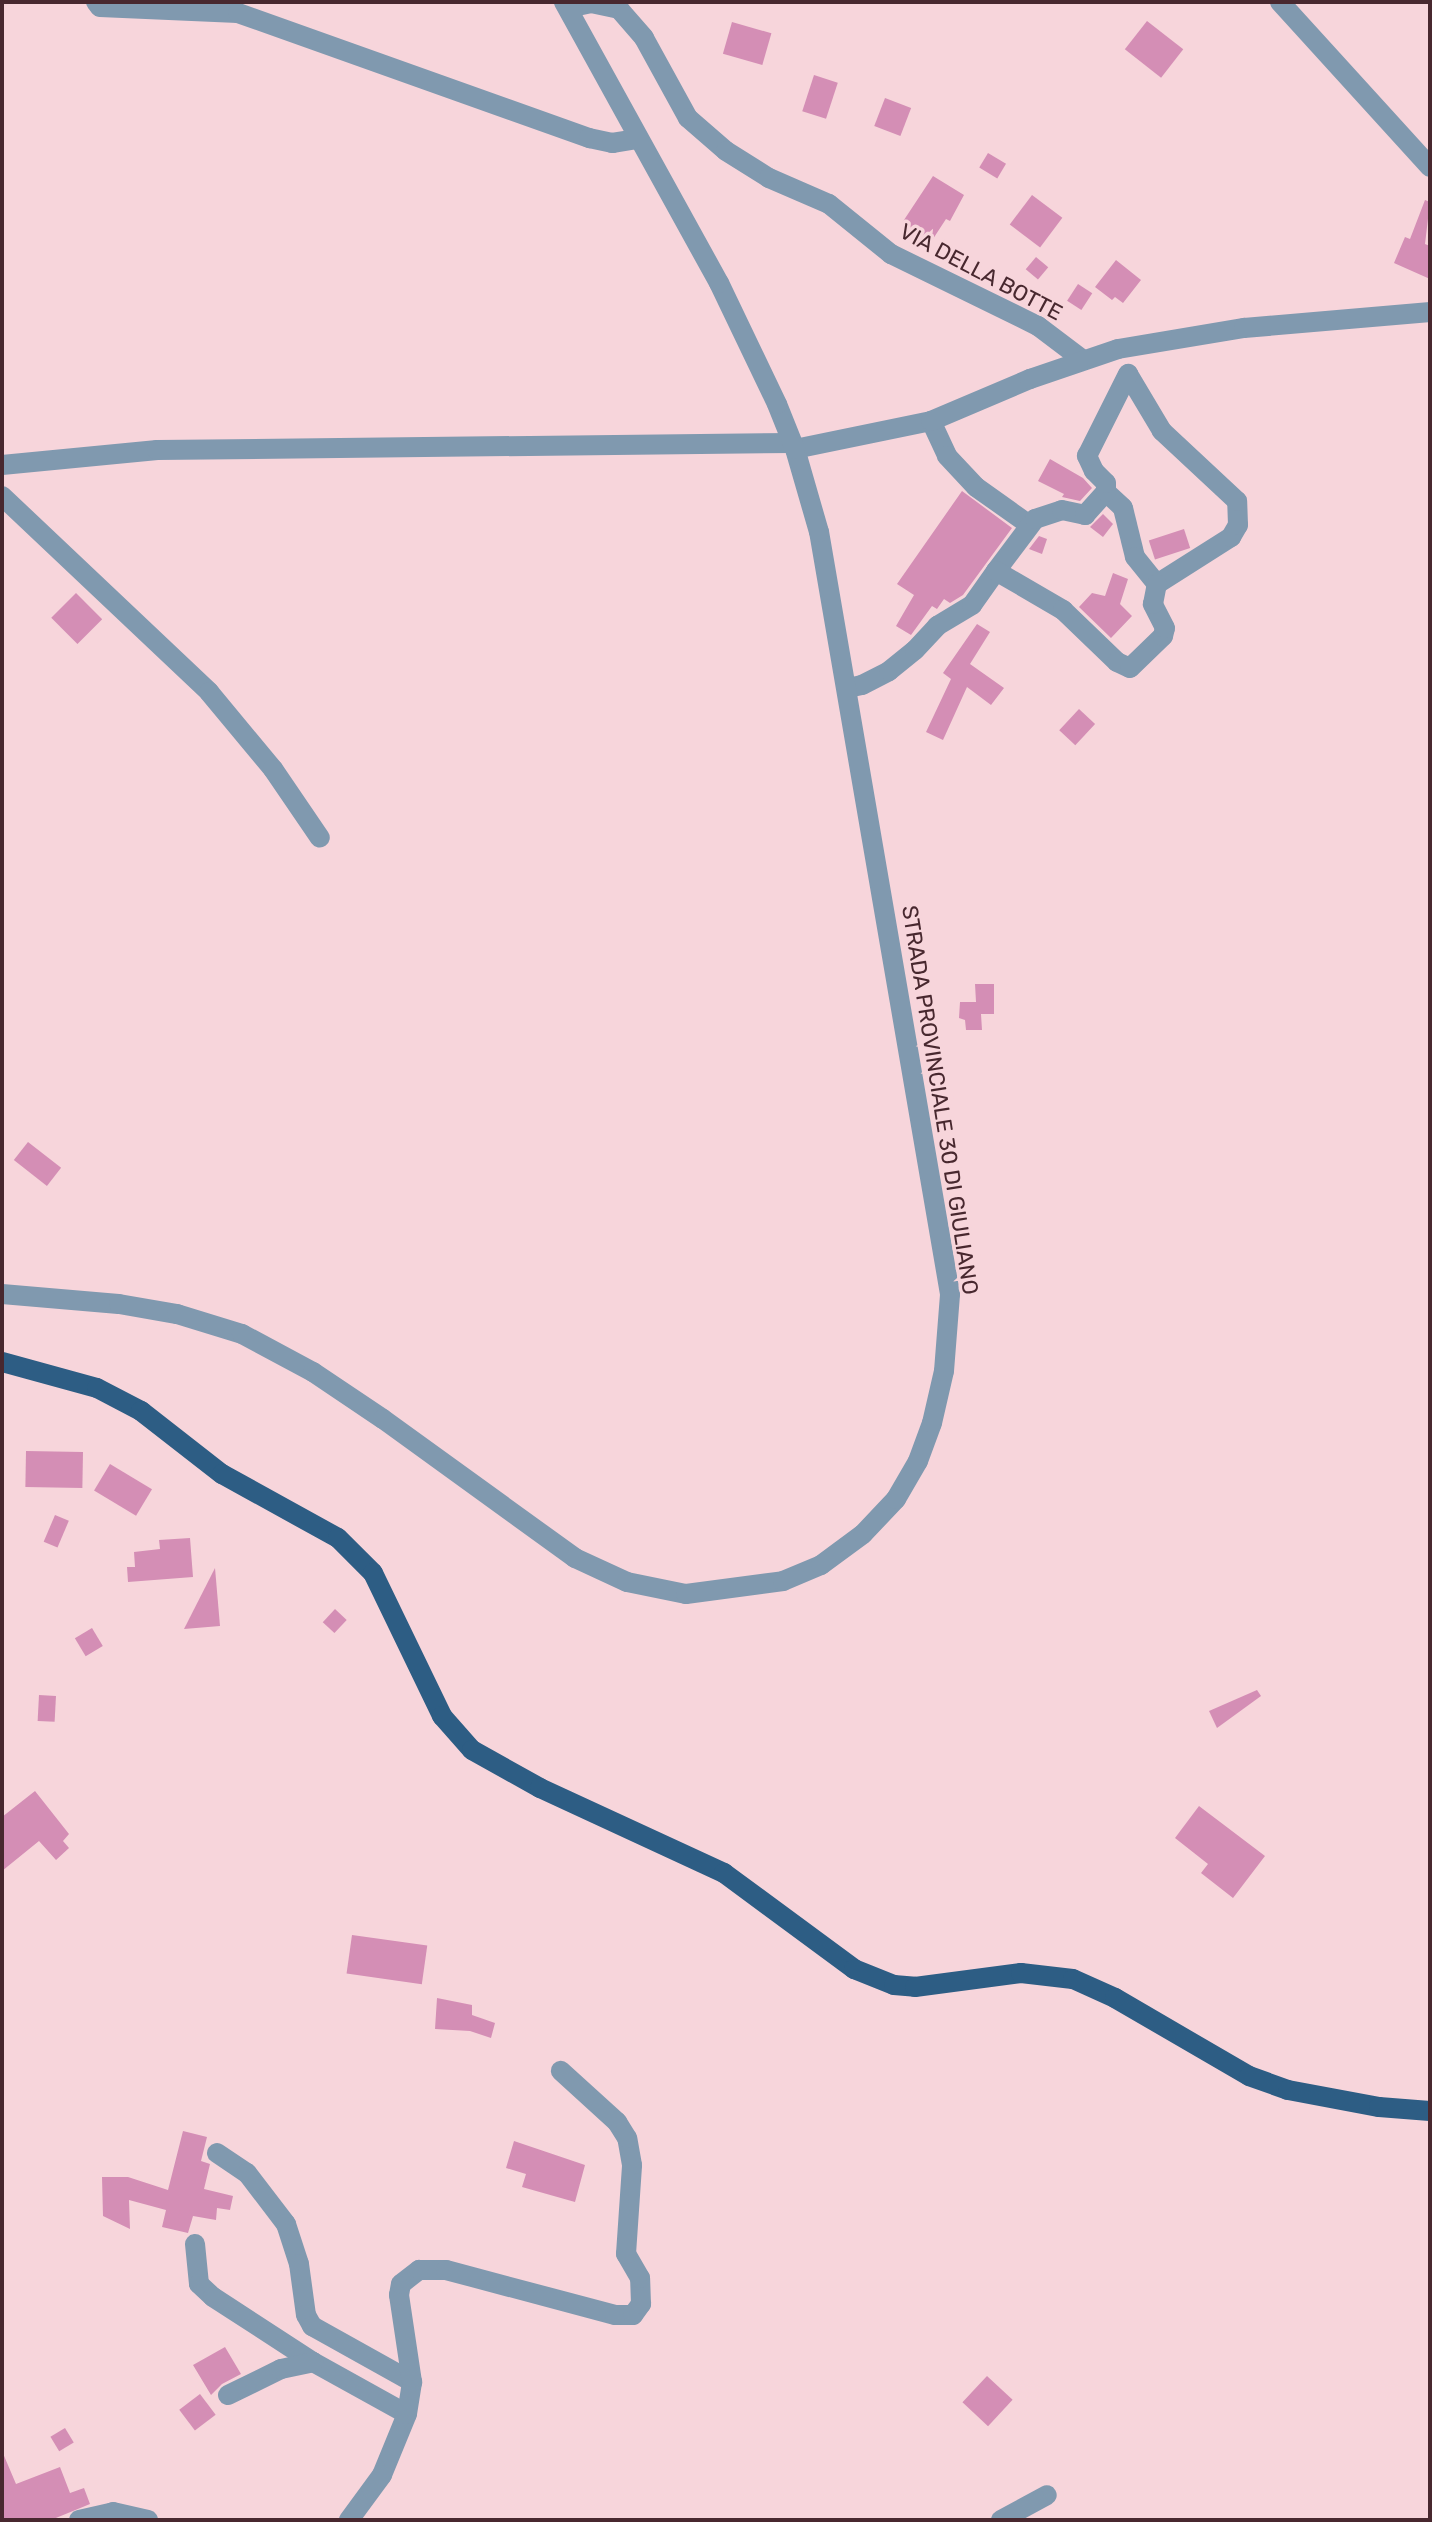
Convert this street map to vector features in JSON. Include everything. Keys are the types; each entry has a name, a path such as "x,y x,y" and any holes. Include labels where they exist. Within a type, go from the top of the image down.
{"main road":[{"path":"2,1362 97,1388 141,1411 222,1474 338,1538 373,1573 442,1716 472,1750 540,1788 724,1873 854,1969 894,1985 915,1987 1021,1973 1073,1979 1115,1998 1249,2076 1288,2090 1379,2107 1430,2111"}],"street":[{"path":"96,2 100,7 238,13 589,138 612,143 638,139"},
{"path":"1280,2 1430,167"},
{"name":"VIA DELLA BOTTE","path":"566,5 591,3 619,9 644,38 688,118 726,151 769,178 829,204 891,254 1038,326 1083,360"},
{"name":"STRADA PROVINCIALE 30 DI GIULIANO","path":"2,1294 119,1304 177,1314 242,1334 336,1388 575,1558 627,1582 686,1594 783,1581 821,1565 874,1522 896,1499 918,1461 932,1423 944,1371 950,1294 819,532 794,446 719,283 566,5"},
{"path":"2,465 157,450 794,446 931,421 1083,360 1126,348 1244,328 1430,312"},
{"path":"848,688 862,685 898,664 937,626 972,605 1028,524 1062,510 1085,515 1106,492 1106,483 1094,471 1087,456 1128,374 1162,431 1237,501 1238,525 1231,537 1157,584 1153,604 1165,628 1163,636 1139,664 1125,668 1075,619 996,571"},
{"path":"931,421 947,456 976,487 1028,524"},
{"path":"1106,492 1123,508 1135,557 1157,584"},
{"path":"2,496 209,692 273,769 320,838"},
{"path":"349,2520 382,2475 407,2414 412,2382 399,2295 401,2284 419,2270 446,2270 615,2315 633,2315 641,2304 640,2278 626,2254 632,2165 627,2138 617,2122 561,2071"},
{"path":"217,2153 247,2173 286,2224 299,2264 306,2315 312,2326 412,2382"},
{"path":"195,2244 199,2284 255,2326 407,2414"},
{"path":"228,2395 281,2369 313,2362"},
{"path":"1001,2520 1047,2495"},
{"path":"79,2520 113,2512 148,2520"}],"building":[{"path":"1147,21 1183,49 1161,78 1125,49"},
{"path":"732,22 771,33 762,65 723,54"},
{"path":"814,75 838,83 826,119 802,111"},
{"path":"885,98 911,108 900,136 874,126"},
{"path":"988,153 1006,164 997,178 979,168"},
{"path":"933,176 964,195 950,221 946,219 931,242 902,223"},
{"path":"1032,195 1062,218 1040,247 1010,225"},
{"path":"1425,200 1430,202 1425,244 1430,246 1430,279 1394,263 1405,237 1410,239"},
{"path":"1036,257 1048,267 1038,280 1026,269"},
{"path":"1116,260 1141,280 1123,303 1115,297 1112,300 1095,287"},
{"path":"1078,284 1092,293 1081,310 1067,301"},
{"path":"1050,459 1083,478 1092,488 1080,501 1062,497 1064,494 1038,481"},
{"path":"962,491 1012,528 963,595 950,603 944,599 937,609 932,606 911,635 896,626 914,595 897,584"},
{"path":"1103,514 1113,524 1103,537 1090,527"},
{"path":"1184,529 1190,548 1155,559 1149,540"},
{"path":"1039,536 1047,539 1042,554 1029,549"},
{"path":"1113,573 1128,579 1120,604 1132,616 1111,638 1079,607 1092,593 1105,596"},
{"path":"76,593 102,619 77,644 51,618"},
{"path":"977,624 990,632 970,664 1004,688 991,705 967,687 943,740 926,732 951,679 943,673"},
{"path":"1079,709 1095,724 1075,745 1059,730"},
{"path":"975,984 994,984 994,1014 981,1014 982,1030 966,1030 965,1020 959,1018 960,1002 976,1002"},
{"path":"28,1142 61,1168 47,1186 14,1160"},
{"path":"26,1451 83,1452 82,1488 25,1487"},
{"path":"110,1464 152,1489 136,1516 94,1491"},
{"path":"55,1515 69,1521 57,1548 44,1542"},
{"path":"190,1538 193,1577 128,1582 127,1567 135,1567 134,1552 160,1549 159,1540"},
{"path":"215,1568 220,1626 184,1629"},
{"path":"335,1609 347,1620 334,1633 323,1622"},
{"path":"92,1628 103,1646 86,1656 75,1638"},
{"path":"1257,1690 1261,1696 1217,1728 1209,1711"},
{"path":"39,1695 56,1696 55,1722 38,1721"},
{"path":"35,1791 69,1834 63,1841 69,1848 56,1860 39,1841 2,1871 2,1817"},
{"path":"1199,1806 1265,1856 1233,1898 1201,1873 1208,1864 1175,1838"},
{"path":"352,1935 427,1946 422,1984 347,1974"},
{"path":"437,1998 472,2005 472,2015 495,2023 491,2038 470,2031 435,2029"},
{"path":"183,2131 207,2137 201,2161 210,2164 204,2189 233,2196 230,2210 217,2208 216,2220 193,2216 188,2233 162,2227 166,2210 129,2200 130,2229 103,2216 102,2177 128,2177 168,2190"},
{"path":"514,2141 585,2165 575,2202 522,2187 526,2174 506,2168"},
{"path":"225,2347 241,2374 222,2384 211,2395 193,2365"},
{"path":"987,2376 1013,2400 988,2426 962,2402"},
{"path":"200,2394 216,2415 195,2430 179,2410"},
{"path":"65,2428 74,2443 59,2451 50,2437"},
{"path":"2,2451 16,2484 60,2467 70,2493 84,2488 90,2504 51,2520 2,2520"}]}
